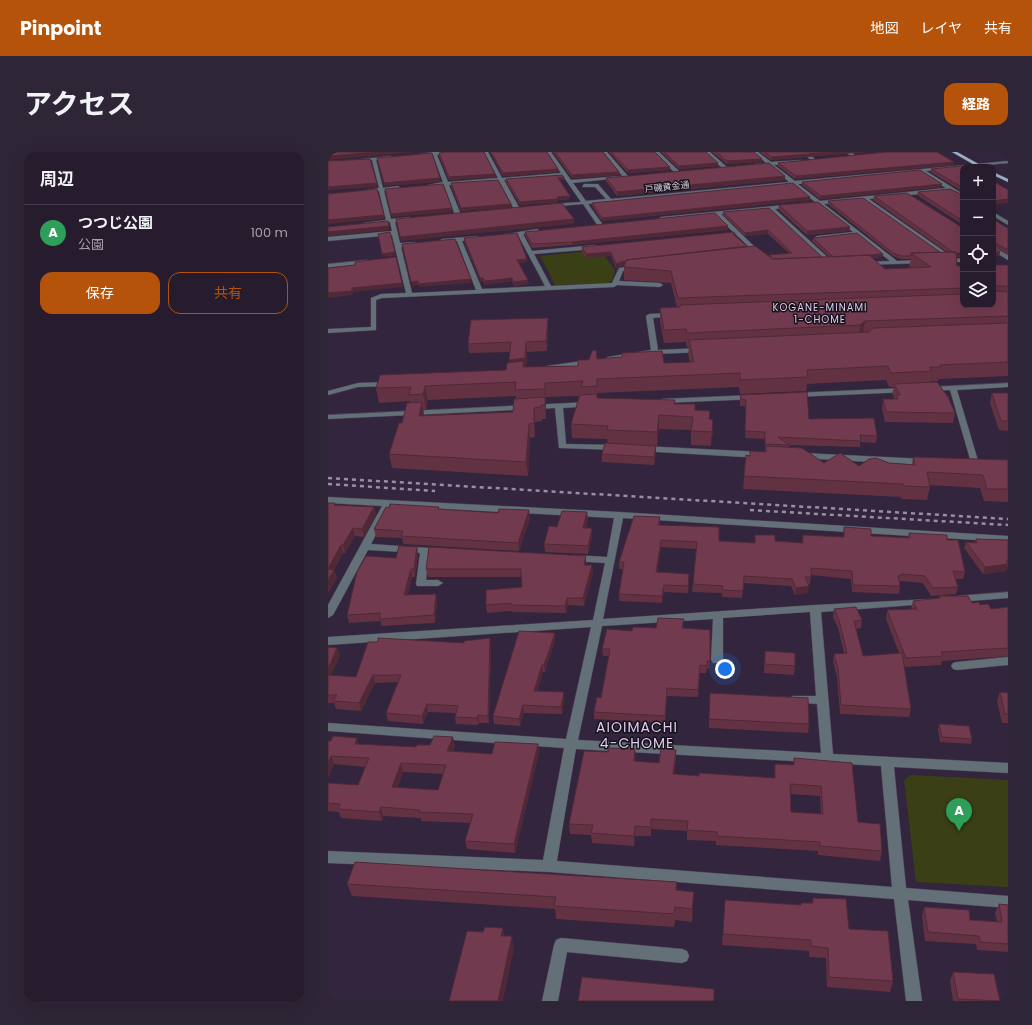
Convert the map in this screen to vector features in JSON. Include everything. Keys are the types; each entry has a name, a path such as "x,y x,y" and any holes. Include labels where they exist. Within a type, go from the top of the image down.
{"main road":[{"path":"954,152 976,164"},
{"path":"996,175 1008,181"}],"street":[{"path":"412,155 453,152"},
{"path":"486,152 517,209"},
{"path":"549,152 600,225"},
{"path":"606,152 626,177"},
{"path":"656,152 676,172"},
{"path":"707,152 725,168"},
{"path":"755,152 896,263"},
{"path":"804,152 814,160"},
{"path":"848,152 854,156"},
{"path":"434,153 458,215"},
{"path":"841,157 862,155"},
{"path":"351,160 396,157"},
{"path":"374,159 398,245 408,293"},
{"path":"748,166 821,159"},
{"name":"戸磯黄金通","path":"994,164 1008,162"},
{"path":"718,168 732,167"},
{"name":"戸磯黄金通","path":"547,206 960,167"},
{"path":"920,170 960,194"},
{"path":"669,173 683,172"},
{"path":"425,186 564,174"},
{"path":"570,182 634,176"},
{"path":"574,187 596,185 609,200"},
{"path":"359,192 404,188"},
{"path":"654,219 951,189"},
{"path":"577,192 600,190"},
{"path":"908,193 920,201"},
{"path":"864,198 954,261"},
{"path":"770,207 833,265"},
{"path":"510,210 524,208"},
{"path":"716,213 761,256 751,255"},
{"path":"451,215 466,214"},
{"path":"996,216 1008,223"},
{"path":"358,224 414,219"},
{"path":"592,226 608,224"},
{"path":"497,236 542,231"},
{"path":"328,239 394,232"},
{"path":"728,233 736,232"},
{"path":"520,233 548,288"},
{"path":"805,239 859,233"},
{"path":"436,242 482,237"},
{"path":"459,240 479,290"},
{"path":"398,245 421,243"},
{"path":"531,253 602,246"},
{"path":"996,250 1008,259"},
{"path":"394,258 401,258"},
{"path":"996,260 1008,259"},
{"path":"857,264 960,260"},
{"path":"328,266 372,261"},
{"path":"826,266 841,265"},
{"path":"615,283 621,269 645,266"},
{"path":"328,331 374,329 373,298 381,296 408,293 614,285 615,283 660,285"},
{"path":"655,352 649,316 680,315"},
{"path":"537,370 655,352 710,350"},
{"path":"328,393 358,385 396,383"},
{"path":"788,395 1008,385"},
{"path":"954,388 974,464"},
{"path":"654,402 764,396"},
{"path":"328,416 599,404"},
{"path":"560,406 562,446 768,455"},
{"path":"792,456 935,462"},
{"path":"328,500 618,515 1008,539"},
{"path":"328,615 388,503"},
{"path":"548,866 596,622 611,560 618,515"},
{"path":"364,547 449,552"},
{"path":"425,550 421,584 438,583"},
{"path":"565,558 611,560"},
{"path":"328,641 1008,595"},
{"path":"815,608 827,757"},
{"path":"717,660 718,615"},
{"path":"957,666 1008,662"},
{"path":"784,698 823,700"},
{"path":"328,727 571,744 1008,768"},
{"path":"887,761 900,893 914,1001"},
{"path":"328,858 548,866 1008,902"},
{"path":"550,1001 561,945 682,956"}],"green space":[{"path":"600,250 615,270 612,281 605,283 555,285 540,256"},
{"path":"911,775 1008,780 1008,887 916,882 904,780"}],"building":[{"path":"328,152 380,152 328,156"},
{"path":"484,152 495,174 449,177 439,153"},
{"path":"491,152 547,152 558,169 503,173"},
{"path":"555,152 603,152 619,172 572,175"},
{"path":"611,152 655,152 670,167 628,170"},
{"path":"664,152 706,152 718,163 679,166"},
{"path":"716,152 754,152 762,159 727,161"},
{"path":"765,152 833,152 772,157"},
{"path":"886,152 937,152 954,162 796,176 778,163"},
{"path":"432,153 440,178 384,183 377,158"},
{"path":"370,159 377,183 328,187 328,161"},
{"path":"769,163 785,176 617,192 606,178"},
{"path":"960,166 960,186 931,169"},
{"path":"920,170 942,184 821,196 802,182"},
{"path":"562,175 564,177 558,178 570,196 557,197 558,199 520,202 506,179"},
{"path":"498,180 511,204 461,208 451,183"},
{"path":"793,183 810,197 602,218 592,203"},
{"path":"996,183 1008,190 1008,199 996,201"},
{"path":"443,184 452,208 391,214 385,189"},
{"path":"377,189 384,215 328,220 328,194"},
{"path":"950,189 960,194 960,219 918,192"},
{"path":"907,193 960,226 960,253 953,252 874,196"},
{"path":"863,198 940,252 911,253 911,256 901,256 893,253 828,201"},
{"path":"818,202 850,227 807,231 779,205"},
{"path":"562,203 574,219 400,237 396,219"},
{"path":"769,208 822,257 773,259 769,255 792,253 768,230 745,233 723,212"},
{"path":"715,213 728,226 572,242 532,244 525,232"},
{"path":"388,221 389,226 328,232 328,227"},
{"path":"996,221 1008,228 1008,250 996,244"},
{"path":"390,232 395,252 382,254 378,234"},
{"path":"734,232 735,234 733,234 747,246 626,260 616,264 611,252 586,254 582,247"},
{"path":"517,233 527,259 517,260 528,280 514,282 512,278 485,281 483,278 480,278 464,238"},
{"path":"857,233 883,254 833,257 813,238"},
{"path":"455,239 471,279 418,284 418,281 411,282 402,244"},
{"path":"755,246 773,259 869,255 885,269 931,267 911,253 956,252 957,266 960,266 960,288 678,298 671,271 624,267 626,260"},
{"path":"396,257 402,283 352,288 352,291 328,293 328,268 355,265 355,262"},
{"path":"996,265 1008,265 1008,286 996,286"},
{"path":"996,291 1008,292 1008,316 865,321 860,325 687,333 686,329 664,330 660,308 680,307 680,305 960,294 960,308 996,308"},
{"path":"548,318 546,341 526,342 525,358 509,360 511,342 468,344 471,320"},
{"path":"1008,323 1008,362 940,365 941,367 930,367 932,371 891,373 888,366 807,370 808,377 740,380 740,373 597,379 597,386 581,387 583,381 545,383 545,389 515,390 516,382 425,386 423,394 409,395 411,387 376,388 380,375 506,370 507,363 523,361 523,367 578,366 578,360 589,360 592,351 596,350 597,359 622,357 622,353 662,351 664,363 694,362 689,340 869,332 873,328"},
{"path":"937,382 948,397 955,413 886,412 883,399 898,399 896,395 900,395 894,384"},
{"path":"807,392 809,419 874,418 877,436 860,435 861,441 778,437 789,445 765,444 765,432 745,431 746,400 741,399 740,395"},
{"path":"992,393 1008,393 1008,421 1001,421"},
{"path":"597,394 597,398 675,400 674,404 695,404 695,410 710,411 709,419 713,420 712,432 691,431 693,417 659,415 657,432 607,430 608,426 571,424 580,395"},
{"path":"545,397 545,405 534,408 534,423 529,424 526,462 389,454 399,423 402,423 407,403 422,402 419,416 513,412 514,399"},
{"path":"605,443 656,446 654,457 602,454"},
{"path":"766,446 802,448 824,463 840,453 859,466 869,459 876,458 889,463 915,465 913,457 1008,460 1008,489 987,489 983,475 927,472 930,487 904,486 903,484 744,476 746,455 750,456 750,451 766,452"},
{"path":"328,503 335,503 334,505 374,507 362,529 353,528 343,545 341,545 328,569"},
{"path":"390,504 498,513 499,509 529,510 518,543 401,536 403,531 374,529 386,507 389,508"},
{"path":"562,511 587,512 583,528 592,528 588,546 544,544 549,526 557,527"},
{"path":"634,516 660,517 658,525 719,527 719,541 755,543 755,535 775,535 775,541 803,543 803,535 844,537 844,527 871,529 871,536 910,538 909,533 947,535 947,540 958,540 965,572 953,571 958,587 933,588 925,576 901,574 901,576 898,576 900,586 853,585 852,571 811,568 811,577 805,577 809,586 796,588 792,579 744,576 743,591 722,590 723,586 693,584 697,542 661,540 656,572 689,574 688,586 664,585 662,596 619,594 624,562 619,562"},
{"path":"976,539 1008,540 1008,561 1006,561 1008,564 985,567 966,542 977,543"},
{"path":"399,546 417,547 414,569 411,569 404,595 436,594 434,615 380,619 380,613 347,615 357,572 366,556 396,558"},
{"path":"429,547 586,556 584,565 592,565 583,598 567,598 565,606 511,605 511,603 486,605 486,590 522,587 521,569 426,569"},
{"path":"328,569 334,570 328,580"},
{"path":"939,596 968,596 972,603 979,602 980,605 988,604 991,609 1008,607 1008,648 941,652 943,656 906,658 887,610 917,609 913,601 940,598"},
{"path":"856,607 862,620 854,621 863,656 902,653 911,709 841,705 838,668 834,654 847,653 839,620 834,609"},
{"path":"658,618 684,619 682,628 710,630 710,661 707,661 707,666 700,665 698,690 667,688 665,716 594,712 597,697 601,698 610,649 602,649 607,629 632,631 633,627 656,628"},
{"path":"519,631 555,633 544,665 542,665 534,691 564,692 561,707 523,705 519,719 493,716"},
{"path":"378,638 464,643 464,641 490,638 488,716 478,715 477,718 455,717 458,706 427,704 422,716 386,713 401,675 373,675 359,703 333,701 337,695 328,695 328,675 356,677 368,642 378,642"},
{"path":"328,647 337,648 328,669"},
{"path":"765,651 795,653 795,666 765,664"},
{"path":"1000,692 1008,693 1008,714 1005,714"},
{"path":"710,693 808,698 809,724 709,719"},
{"path":"939,724 969,726 972,739 942,737"},
{"path":"333,736 357,738 355,744 416,747 417,745 430,745 434,736 453,737 447,751 492,754 495,742 538,744 514,844 465,841 473,814 419,812 420,810 381,807 379,812 338,809 340,804 328,803 328,783 358,785 369,758 331,756 328,763 328,741 331,741","holes":["401,763 446,765 438,790 392,787"]},
{"path":"609,748 635,749 634,761 659,763 661,748 676,750 673,774 699,776 699,773 775,778 775,764 794,765 794,758 852,763 858,822 880,824 882,851 820,846 820,842 717,836 717,832 687,830 688,821 651,819 651,827 635,826 634,836 591,833 593,825 569,824 584,751 608,752","holes":["790,784 821,786 823,814 791,812"]},
{"path":"355,862 677,882 676,890 694,892 692,909 675,907 674,914 554,906 556,897 347,884"},
{"path":"813,898 846,899 849,929 888,931 893,981 829,977 828,948 811,946 811,940 723,934 725,900 801,905 801,903 813,903"},
{"path":"999,904 1008,905 1008,944 980,942 979,936 928,932 924,907 969,910 970,920 1002,922"},
{"path":"485,927 503,928 501,936 512,936 498,1001 449,1001 467,931 483,932"},
{"path":"953,972 994,974 1000,1001 958,999"},
{"path":"582,977 714,989 714,1001 578,1001"}],"railway":[{"path":"328,478 1008,519"},
{"path":"328,484 435,491"},
{"path":"750,510 1008,525"}],"place":[{"name":"つつじ公園","path":"959,831"}],"district":[{"name":"KOGANE-MINAMI 1-CHOME","path":"820,312"},
{"name":"AIOIMACHI 4-CHOME","path":"637,736"}]}
